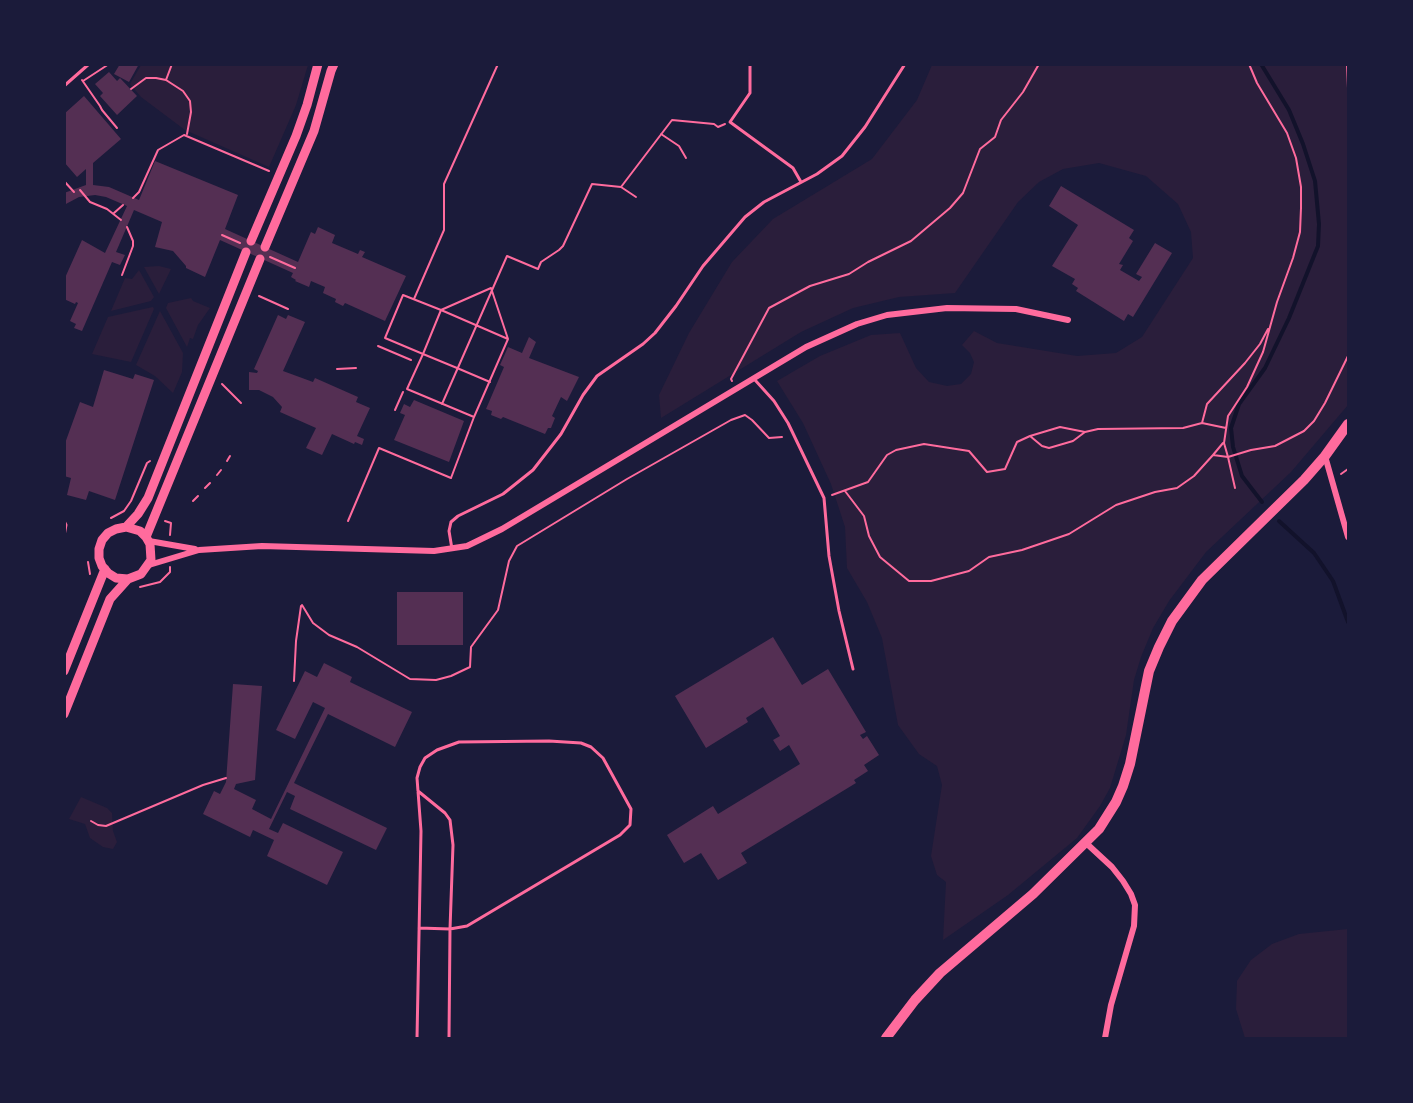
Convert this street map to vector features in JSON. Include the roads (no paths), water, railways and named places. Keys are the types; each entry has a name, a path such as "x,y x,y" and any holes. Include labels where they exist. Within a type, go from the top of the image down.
{"main road":[{"path":"251,241 296,136 318,64"},
{"path":"265,247 314,131 334,64"},
{"path":"126,527 148,498 246,252"},
{"path":"147,539 185,437 260,258"},
{"path":"886,1038 915,1000 940,973 1033,894 1086,843 1107,818 1123,786 1130,764 1149,671 1173,621 1202,580 1282,502 1325,456 1348,424"},
{"path":"126,527 140,531 147,539 152,552 149,565 141,574 128,579 116,578 105,569 99,558 102,540 116,529 126,527"},
{"path":"64,671 105,569"},
{"path":"64,714 107,606 128,579"}],"street":[{"path":"149,565 199,550 262,546 434,551 467,546 502,529 828,336 887,315 933,309 971,307 1016,309 1068,320"},
{"path":"1325,456 1348,537"},
{"path":"147,539 199,550"},
{"path":"1086,843 1112,867 1131,894 1135,905 1134,926 1111,1005 1105,1038"}],"lane":[{"path":"64,86 89,64"},
{"path":"750,64 750,93 730,122 793,168 801,182"},
{"path":"452,549 449,531 451,522 458,516 503,494 533,470 561,434 589,385 597,376 655,333 729,234 764,202 817,174 842,156 865,127 905,64"},
{"path":"754,378 774,401 788,423 824,498 829,556 853,669"},
{"path":"64,522 66,525 64,536"},
{"path":"417,1038 418,928 421,831 417,778 425,758 451,743 549,741 580,743 591,747 603,758 631,809 630,825 620,835 467,926 450,929 418,928"},
{"path":"418,791 445,813 450,820 453,845 449,1038"}],"waterway":[{"path":"1261,64 1289,110 1303,144 1315,181 1319,224 1318,246 1289,318 1265,368 1239,404 1231,428 1233,447 1242,476 1262,502"},
{"path":"1279,521 1314,553 1333,581 1348,622"}]}
